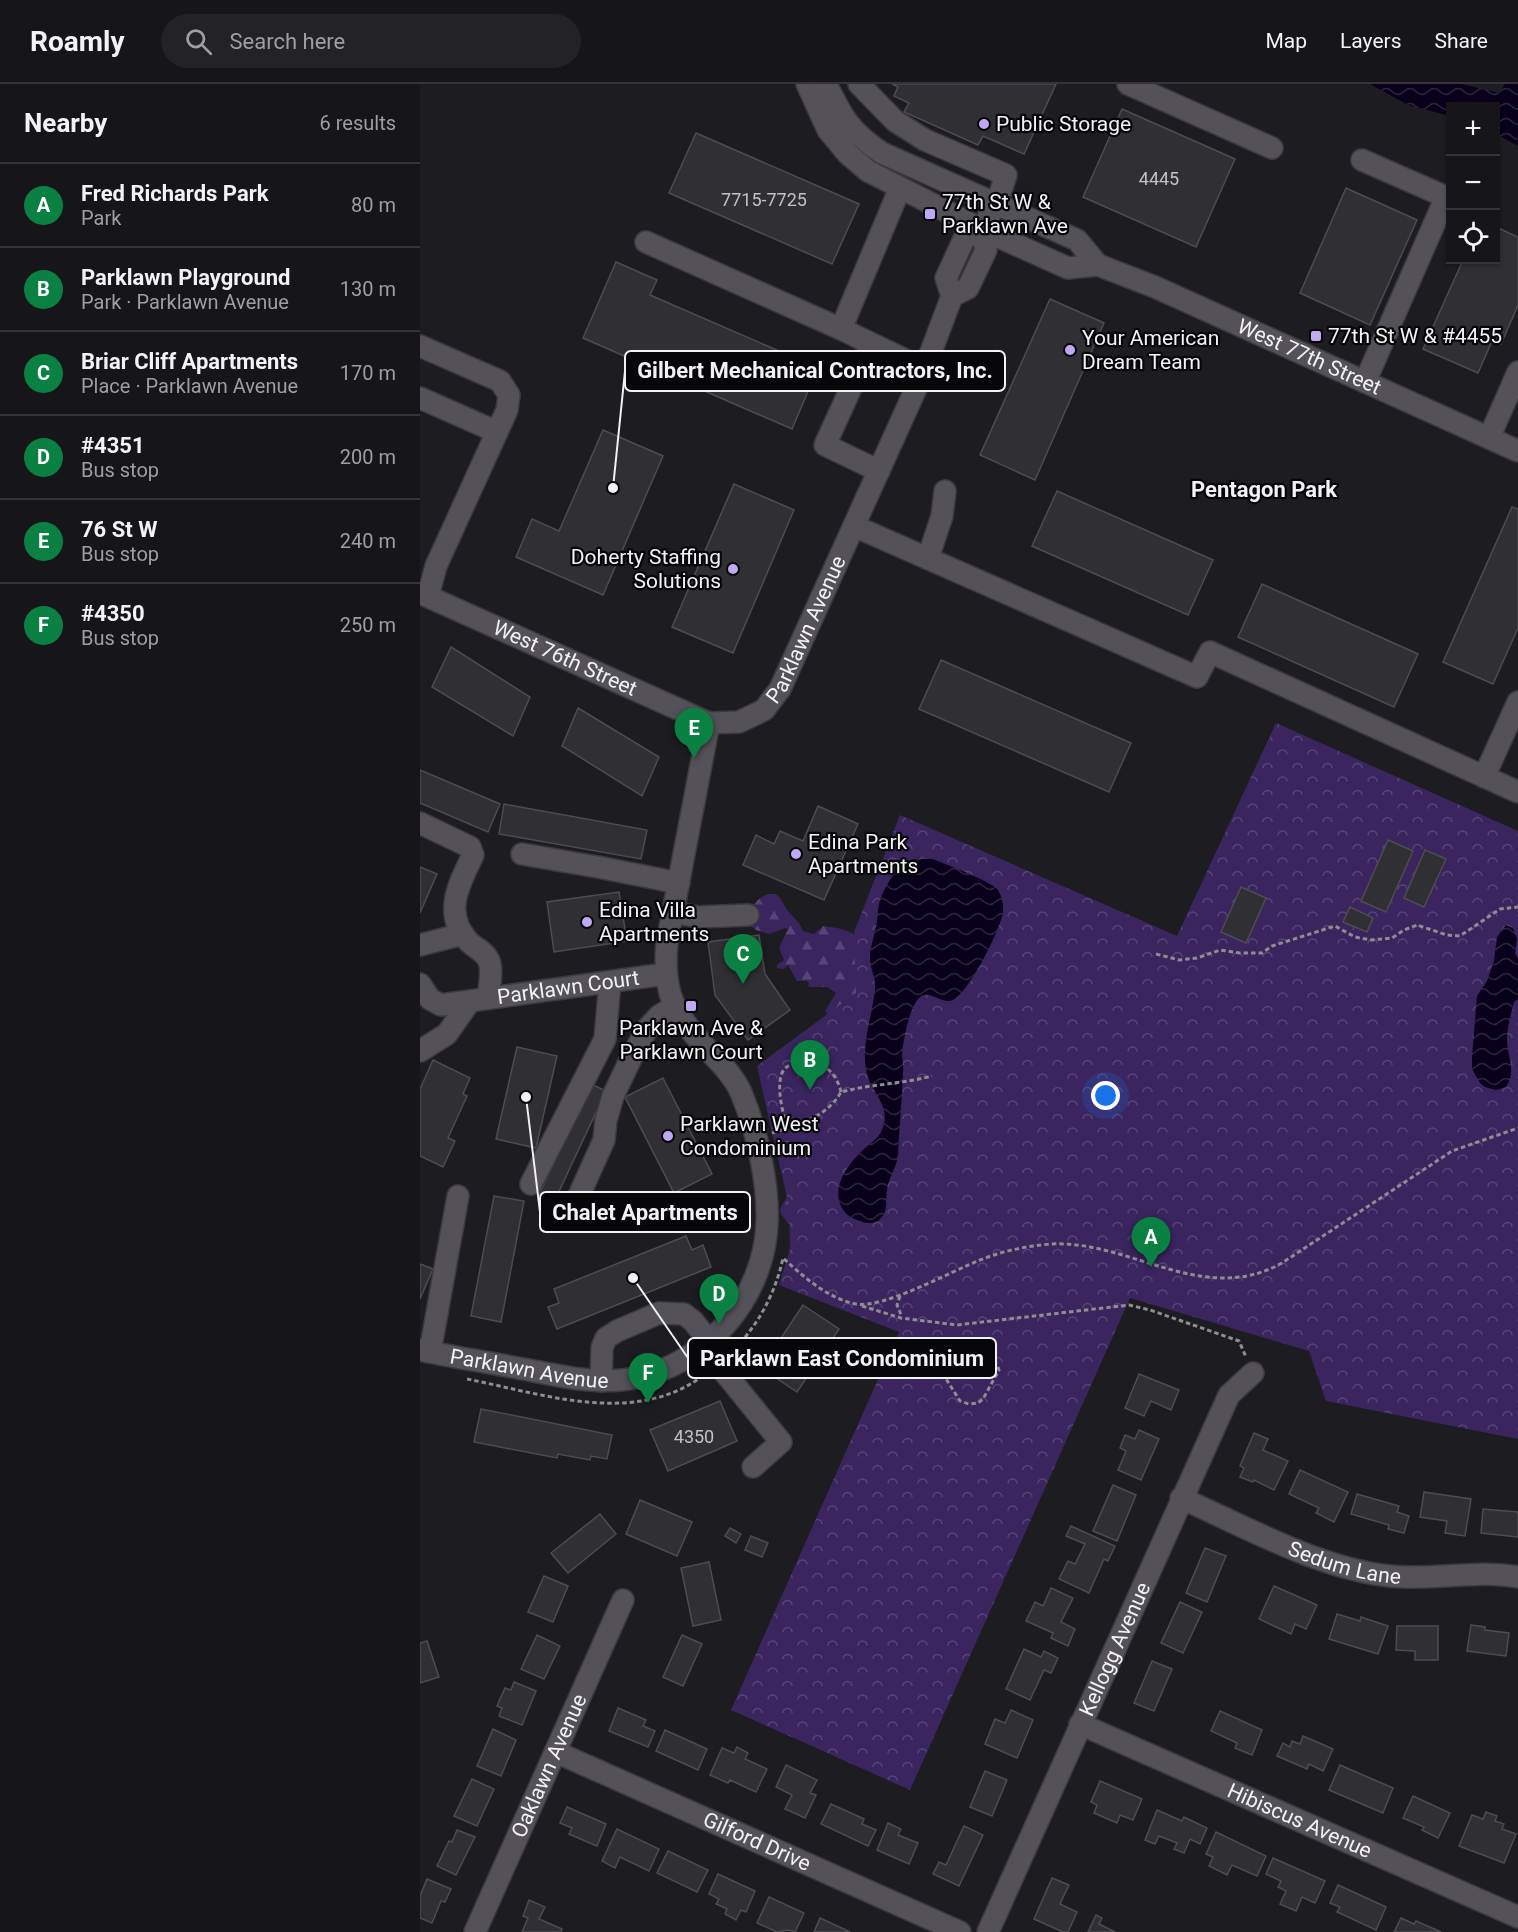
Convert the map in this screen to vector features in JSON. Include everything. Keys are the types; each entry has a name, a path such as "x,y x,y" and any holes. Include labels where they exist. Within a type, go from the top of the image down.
{"street":[{"name":"West 77th Street","path":"807,84 828,130 848,154 868,171 900,188 981,229 1068,268 1098,265 1155,287 1518,451"},
{"name":"West 77th Street","path":"826,84 845,122 861,139 882,153 1077,240 1098,265"},
{"path":"859,84 895,122 925,140 1006,175 997,203 981,229"},
{"path":"1128,84 1272,148"},
{"path":"1362,160 1446,197 1365,382"},
{"path":"841,329 900,188"},
{"name":"Parklawn Avenue","path":"425,1351 571,1378 601,1381 635,1378 666,1369 718,1335 737,1311 752,1284 762,1254 767,1224 765,1193 753,1121 741,1091 723,1065 685,1025 675,1006 665,974 668,943 709,723 739,722 764,710 780,689 923,373 952,296 968,288 986,250 981,229"},
{"path":"646,242 841,329 914,364 923,373"},
{"path":"871,344 825,445 879,471"},
{"path":"420,346 500,381 509,394 507,410 424,594"},
{"path":"1489,438 1518,372"},
{"path":"420,398 497,432"},
{"path":"928,558 942,516 945,491"},
{"path":"854,526 1197,677 1210,652 1484,777 1516,787"},
{"name":"West 76th Street","path":"424,594 709,723"},
{"path":"1484,777 1517,707"},
{"path":"420,823 470,847 473,855 453,904 463,934 484,952 490,963 479,999 447,1034 420,1051"},
{"path":"522,854 679,883"},
{"path":"674,912 698,917 748,915"},
{"path":"420,945 463,934"},
{"name":"Parklawn Court","path":"420,984 430,999 441,1005 665,974"},
{"path":"531,1184 605,1039 610,982"},
{"path":"577,1200 604,1140 606,1120 613,1096 633,1054 659,1016 675,1006"},
{"path":"425,1351 427,1328 458,1196"},
{"path":"601,1381 602,1348 606,1338 659,1313 684,1314 693,1321 706,1344 781,1442 753,1467"},
{"name":"Kellogg Avenue","path":"988,1932 1229,1395 1253,1373"},
{"name":"Sedum Lane","path":"1181,1498 1311,1556 1347,1568 1390,1576 1422,1577 1462,1574 1518,1577"},
{"name":"Oaklawn Avenue","path":"475,1932 623,1600"},
{"name":"Hibiscus Avenue","path":"1080,1724 1518,1917"},
{"name":"Gilford Drive","path":"556,1752 960,1932"}],"path":[{"path":"1156,954 1179,960 1197,958 1220,950 1240,954 1262,953 1272,946 1335,926 1355,937 1371,940 1392,938 1418,925 1447,935 1461,936 1500,909 1518,907"},
{"path":"787,1128 782,1103 781,1076 784,1069 790,1065 810,1062 829,1069 839,1083 841,1092"},
{"path":"769,1133 804,1123 815,1117 834,1103 841,1092 862,1086 910,1082 932,1076"},
{"path":"859,1305 876,1303 902,1294 1005,1251 1044,1245 1069,1244 1093,1247 1194,1276 1219,1278 1252,1274 1275,1267 1310,1246 1452,1151 1518,1128"},
{"path":"783,1258 818,1287 847,1302 904,1318 957,1325 1129,1305 1150,1310 1239,1341 1253,1373"},
{"path":"902,1294 897,1305 899,1313 904,1318"},
{"path":"966,1352 979,1352 996,1363 999,1370 996,1377 983,1399 978,1403 969,1404 960,1401 951,1389 943,1374 946,1362 951,1359 966,1352"}],"green space":[{"path":"1276,723 1518,831 1518,1439 1326,1401 1309,1351 1130,1298 910,1790 731,1710 899,1332 779,1285 790,1249 789,1206 757,1066 856,993 854,932 900,815 1177,936"},
{"path":"769,894 776,894 780,898 803,931 814,934 823,926 842,929 854,935 861,945 866,963 796,1234 781,1214 780,1209 793,1187 829,1016 825,1011 836,993 827,987 808,987 807,981 797,981 788,965 783,969 777,968 777,965 784,960 779,948 788,929 769,934 756,930 747,923 757,901"}],"water":[{"path":"1370,84 1462,84 1499,93 1505,84 1518,84 1518,146 1500,136 1500,102 1446,102 1446,115 1408,105"},
{"path":"933,859 996,888 1002,900 1003,913 983,960 960,994 949,1001 923,995 912,1009 902,1055 897,1159 886,1194 884,1214 876,1222 866,1223 846,1213 840,1205 838,1194 847,1169 878,1137 885,1118 865,1064 866,1039 875,989 870,954 879,904 887,885 905,863 911,860"},
{"path":"1506,925 1513,928 1517,939 1515,953 1518,959 1518,999 1514,1002 1507,1035 1511,1075 1506,1087 1496,1090 1480,1083 1472,1069 1472,1057 1477,996 1487,981 1494,961 1497,937"}],"building":[{"name":"Public Storage","path":"892,84 1056,84 1024,154 983,136 978,145 904,112 909,103 894,96 898,87"},
{"path":"1122,109 1235,159 1196,247 1083,197"},
{"path":"696,133 859,204 832,264 669,193"},
{"path":"1346,188 1417,220 1370,325 1300,293"},
{"path":"1500,229 1518,237 1518,305 1501,344 1492,341 1478,373 1423,349 1461,264 1500,264"},
{"path":"616,262 657,280 650,295 818,368 792,429 583,338"},
{"path":"1050,299 1104,323 1035,480 980,455"},
{"path":"603,430 663,456 603,595 516,557 532,519 559,531"},
{"name":"Doherty Staffing Solutions","path":"734,484 794,510 733,653 672,627"},
{"path":"1057,491 1213,560 1188,615 1032,546"},
{"path":"1512,507 1518,509 1518,628 1493,684 1443,662"},
{"path":"1262,584 1418,654 1394,707 1238,637"},
{"path":"451,647 530,697 513,736 432,687"},
{"path":"941,660 1131,743 1109,792 919,709"},
{"path":"578,708 659,757 642,796 562,746"},
{"path":"420,770 500,804 488,832 420,803"},
{"path":"504,804 647,830 641,859 499,834"},
{"name":"Edina Park Apartments","path":"818,806 858,824 824,900 743,865 756,835 774,844 780,831 803,841"},
{"path":"1388,840 1413,851 1386,912 1361,901"},
{"path":"1425,850 1446,859 1424,907 1404,898"},
{"path":"420,867 437,874 420,913"},
{"path":"1241,887 1266,898 1246,943 1221,932"},
{"name":"Edina Villa Apartments","path":"619,892 627,941 554,952 547,902"},
{"path":"1350,907 1373,918 1367,932 1343,922"},
{"path":"759,935 765,974 790,1010 748,1040 715,995 708,942"},
{"path":"517,1047 557,1056 536,1148 496,1139"},
{"path":"433,1060 470,1078 463,1094 467,1096 448,1138 455,1141 443,1167 420,1156 420,1089"},
{"name":"Parklawn West Condominium","path":"663,1078 712,1174 674,1193 625,1097"},
{"path":"591,1084 606,1091 554,1202 539,1195"},
{"path":"494,1196 524,1201 501,1322 471,1316"},
{"path":"686,1236 692,1250 703,1245 711,1267 557,1329 548,1307 559,1303 554,1289"},
{"path":"420,1264 433,1269 420,1299"},
{"path":"803,1305 839,1329 797,1392 761,1368"},
{"path":"1139,1374 1179,1390 1171,1410 1151,1401 1144,1416 1125,1408"},
{"path":"720,1401 737,1441 668,1471 650,1430"},
{"path":"481,1409 612,1435 607,1459 591,1456 590,1460 558,1454 557,1458 474,1442"},
{"path":"1139,1430 1159,1439 1141,1480 1118,1470 1126,1451 1120,1448 1125,1435 1135,1439"},
{"path":"1254,1433 1268,1439 1263,1450 1288,1461 1274,1490 1254,1480 1253,1482 1240,1477 1244,1468 1240,1466"},
{"path":"1300,1470 1348,1492 1334,1522 1316,1513 1319,1508 1289,1494"},
{"path":"1113,1485 1136,1495 1117,1541 1093,1531"},
{"path":"1424,1492 1471,1499 1465,1536 1445,1533 1447,1521 1420,1517"},
{"path":"1357,1494 1399,1506 1397,1512 1409,1516 1404,1533 1388,1529 1389,1525 1351,1514"},
{"path":"640,1500 692,1522 677,1556 626,1534"},
{"path":"1483,1509 1518,1512 1518,1537 1481,1533"},
{"path":"600,1514 616,1534 568,1573 551,1553"},
{"path":"1071,1526 1115,1546 1108,1561 1104,1559 1089,1593 1059,1579 1068,1561 1075,1564 1085,1544 1066,1536"},
{"path":"730,1528 741,1534 736,1543 725,1536"},
{"path":"751,1536 768,1543 762,1557 745,1550"},
{"path":"1205,1548 1226,1556 1207,1602 1186,1593"},
{"path":"709,1562 721,1620 693,1626 681,1568"},
{"path":"544,1576 568,1586 553,1622 528,1612"},
{"path":"1274,1586 1317,1605 1306,1629 1295,1624 1291,1634 1259,1619"},
{"path":"1051,1588 1073,1598 1061,1622 1075,1629 1068,1646 1051,1638 1053,1633 1026,1621 1035,1602 1043,1606"},
{"path":"1180,1602 1202,1612 1183,1653 1161,1643"},
{"path":"1337,1614 1360,1621 1361,1617 1388,1626 1378,1654 1329,1639"},
{"path":"1471,1625 1485,1627 1485,1630 1509,1633 1506,1656 1467,1651"},
{"path":"1397,1626 1438,1626 1438,1660 1415,1660 1415,1651 1396,1650"},
{"path":"537,1635 560,1646 544,1679 521,1669"},
{"path":"682,1635 702,1644 683,1686 663,1677"},
{"path":"427,1641 439,1677 420,1683 420,1643"},
{"path":"1024,1649 1041,1657 1044,1651 1058,1658 1051,1673 1044,1670 1030,1700 1006,1689"},
{"path":"1152,1661 1172,1669 1154,1711 1134,1703"},
{"path":"514,1682 536,1691 522,1725 499,1716 502,1708 497,1706 505,1688 511,1690"},
{"path":"618,1708 646,1720 643,1726 655,1731 648,1747 609,1731"},
{"path":"1011,1710 1033,1720 1017,1758 985,1744 995,1719 1005,1723"},
{"path":"1220,1711 1262,1730 1252,1755 1235,1748 1237,1743 1211,1731"},
{"path":"493,1729 516,1740 501,1776 477,1766"},
{"path":"665,1730 707,1749 698,1770 656,1751"},
{"path":"1303,1736 1333,1749 1323,1771 1309,1764 1307,1769 1277,1756 1283,1743 1290,1747 1292,1741 1300,1744"},
{"path":"737,1747 748,1753 745,1759 767,1769 756,1792 730,1780 728,1783 710,1775 722,1748 734,1753"},
{"path":"786,1765 817,1780 810,1793 816,1795 805,1818 785,1809 792,1795 776,1787"},
{"path":"1340,1765 1393,1788 1383,1813 1329,1790"},
{"path":"985,1771 1007,1780 992,1816 970,1807"},
{"path":"472,1779 494,1789 477,1826 454,1816"},
{"path":"1100,1781 1142,1799 1133,1820 1120,1815 1117,1823 1094,1813 1097,1805 1091,1802"},
{"path":"1413,1796 1450,1813 1438,1838 1422,1830 1424,1827 1403,1818"},
{"path":"831,1804 864,1819 862,1824 876,1830 868,1846 821,1824"},
{"path":"567,1807 606,1824 597,1846 569,1834 572,1828 560,1823"},
{"path":"1157,1810 1182,1821 1184,1817 1207,1828 1200,1844 1190,1839 1184,1853 1174,1849 1177,1843 1159,1836 1155,1844 1145,1840"},
{"path":"1486,1812 1497,1816 1495,1821 1504,1824 1502,1829 1516,1834 1504,1863 1459,1846 1472,1815 1483,1819"},
{"path":"888,1823 901,1829 898,1835 918,1843 909,1864 877,1850"},
{"path":"964,1826 983,1835 959,1886 933,1874 939,1862 946,1865"},
{"path":"617,1829 659,1849 649,1871 620,1857 615,1868 602,1861"},
{"path":"457,1830 475,1837 456,1875 437,1866"},
{"path":"1216,1832 1266,1856 1257,1876 1232,1865 1227,1875 1209,1866 1213,1857 1206,1854"},
{"path":"668,1851 708,1870 697,1892 657,1873"},
{"path":"1273,1858 1325,1881 1315,1903 1302,1897 1296,1911 1280,1904 1286,1891 1278,1887 1281,1881 1266,1874"},
{"path":"718,1874 755,1891 746,1912 741,1910 736,1920 725,1914 727,1909 716,1904 719,1899 709,1894"},
{"path":"1052,1878 1069,1885 1060,1904 1077,1912 1068,1932 1034,1919"},
{"path":"427,1879 451,1889 445,1902 441,1901 432,1923 420,1918 420,1896"},
{"path":"1338,1885 1386,1907 1376,1930 1337,1912 1340,1907 1330,1903"},
{"path":"769,1897 804,1913 795,1932 788,1930 777,1932 757,1923"},
{"path":"529,1900 545,1907 539,1919 562,1929 561,1932 522,1932 528,1918 523,1916"},
{"path":"1096,1915 1102,1918 1099,1924 1115,1932 1088,1932"},
{"path":"820,1918 850,1932 814,1932"},
{"path":"1401,1918 1414,1924 1416,1921 1441,1932 1394,1932"}],"place":[{"name":"Public Storage","path":"984,124"},
{"name":"77th St W & Parklawn Ave","path":"930,214"},
{"name":"77th St W & #4455","path":"1316,336"},
{"name":"Your American Dream Team","path":"1070,350"},
{"name":"Gilbert Mechanical Contractors, Inc.","path":"613,488"},
{"name":"Doherty Staffing Solutions","path":"733,569"},
{"name":"76 St W","path":"694,758"},
{"name":"Edina Park Apartments","path":"796,854"},
{"name":"Edina Villa Apartments","path":"587,922"},
{"name":"Briar Cliff Apartments","path":"743,984"},
{"name":"Parklawn Ave & Parklawn Court","path":"691,1006"},
{"name":"Parklawn Playground","path":"810,1090"},
{"name":"Chalet Apartments","path":"526,1097"},
{"name":"Parklawn West Condominium","path":"668,1136"},
{"name":"Fred Richards Park","path":"1151,1267"},
{"name":"Parklawn East Condominium","path":"633,1278"},
{"name":"#4351","path":"719,1324"},
{"name":"#4350","path":"648,1403"}],"district":[{"name":"Pentagon Park","path":"1264,489"}]}
